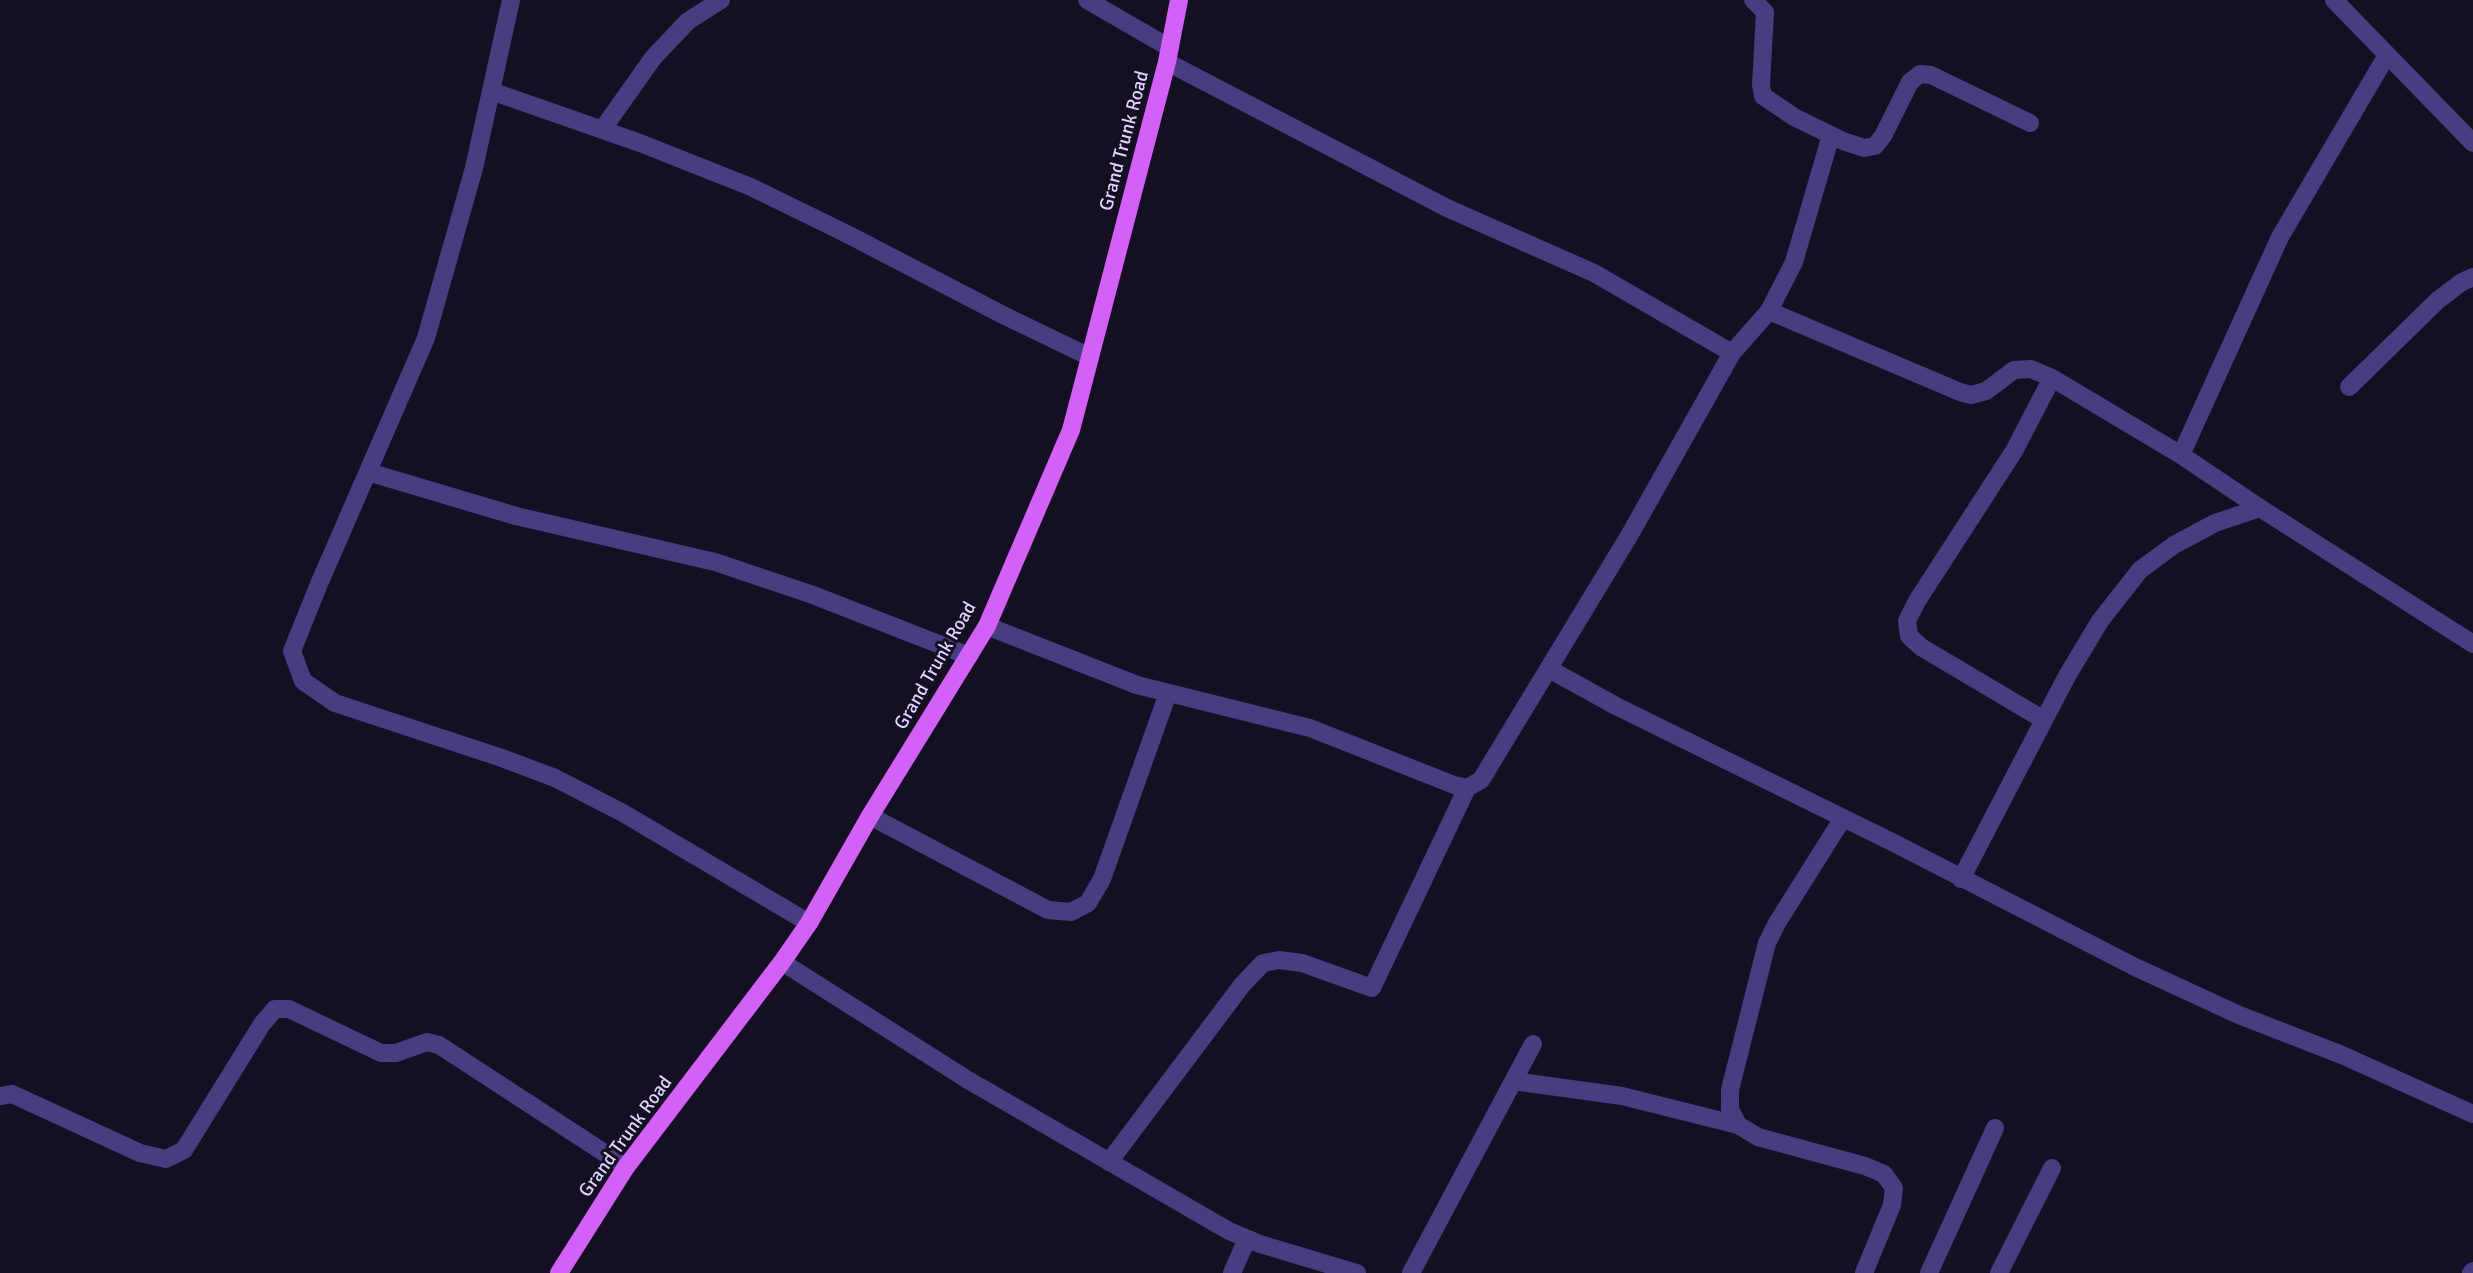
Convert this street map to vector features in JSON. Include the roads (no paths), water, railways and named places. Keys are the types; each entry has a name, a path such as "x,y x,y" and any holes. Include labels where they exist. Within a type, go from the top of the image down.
{"main road":[{"name":"Grand Trunk Road","path":"559,1273 626,1167 809,923 870,816 987,626 1071,430 1169,55 1180,0"}],"street":[{"path":"511,0 474,168 426,338 318,584 292,651 303,681 335,703 555,778 623,813 809,923"},
{"path":"602,130 653,58 688,21 721,0"},
{"path":"1087,0 1169,55 1447,208 1594,272 1732,354"},
{"path":"2334,0 2473,143"},
{"path":"1755,1 1765,12 1761,85 1763,96 1794,117 1831,135 1864,148 1875,146 1883,136 1910,82 1920,74 1931,75 2030,123"},
{"path":"2181,454 2280,237 2387,55"},
{"path":"491,91 751,187 1090,357"},
{"path":"1109,1162 1242,985 1263,962 1279,960 1302,963 1372,988 1467,788 1481,780 1629,536 1732,354 1769,311 1794,262 1831,135"},
{"path":"2349,387 2438,300 2473,277"},
{"path":"1769,311 1971,395 1986,391 2014,370 2031,369 2052,378 2181,454 2260,508 2473,644"},
{"path":"2044,720 1921,647 1909,636 1907,621 1917,601 2014,451 2052,378"},
{"path":"368,472 516,516 715,562 813,596 969,656"},
{"path":"1962,879 2044,720 2100,621 2140,570 2174,545 2215,523 2260,508"},
{"path":"987,626 1137,685 1310,728 1467,788"},
{"path":"1549,668 1616,706 2135,967 2473,1114"},
{"path":"870,816 1048,910 1071,912 1088,903 1102,879 1168,693"},
{"path":"1738,1125 1730,1109 1730,1090 1767,943 1843,818"},
{"path":"782,962 968,1080 1229,1231 1357,1273"},
{"path":"0,1096 12,1094 140,1153 166,1159 184,1150 262,1024 275,1009 289,1009 381,1052 396,1053 427,1042 439,1045 626,1167"},
{"path":"1411,1273 1533,1044"},
{"path":"1513,1081 1622,1096 1738,1125 1758,1137 1865,1166 1884,1174 1894,1188 1892,1205 1864,1273"},
{"path":"1929,1273 1995,1128"},
{"path":"1999,1273 2052,1168"},
{"path":"1231,1273 1247,1239"}]}
